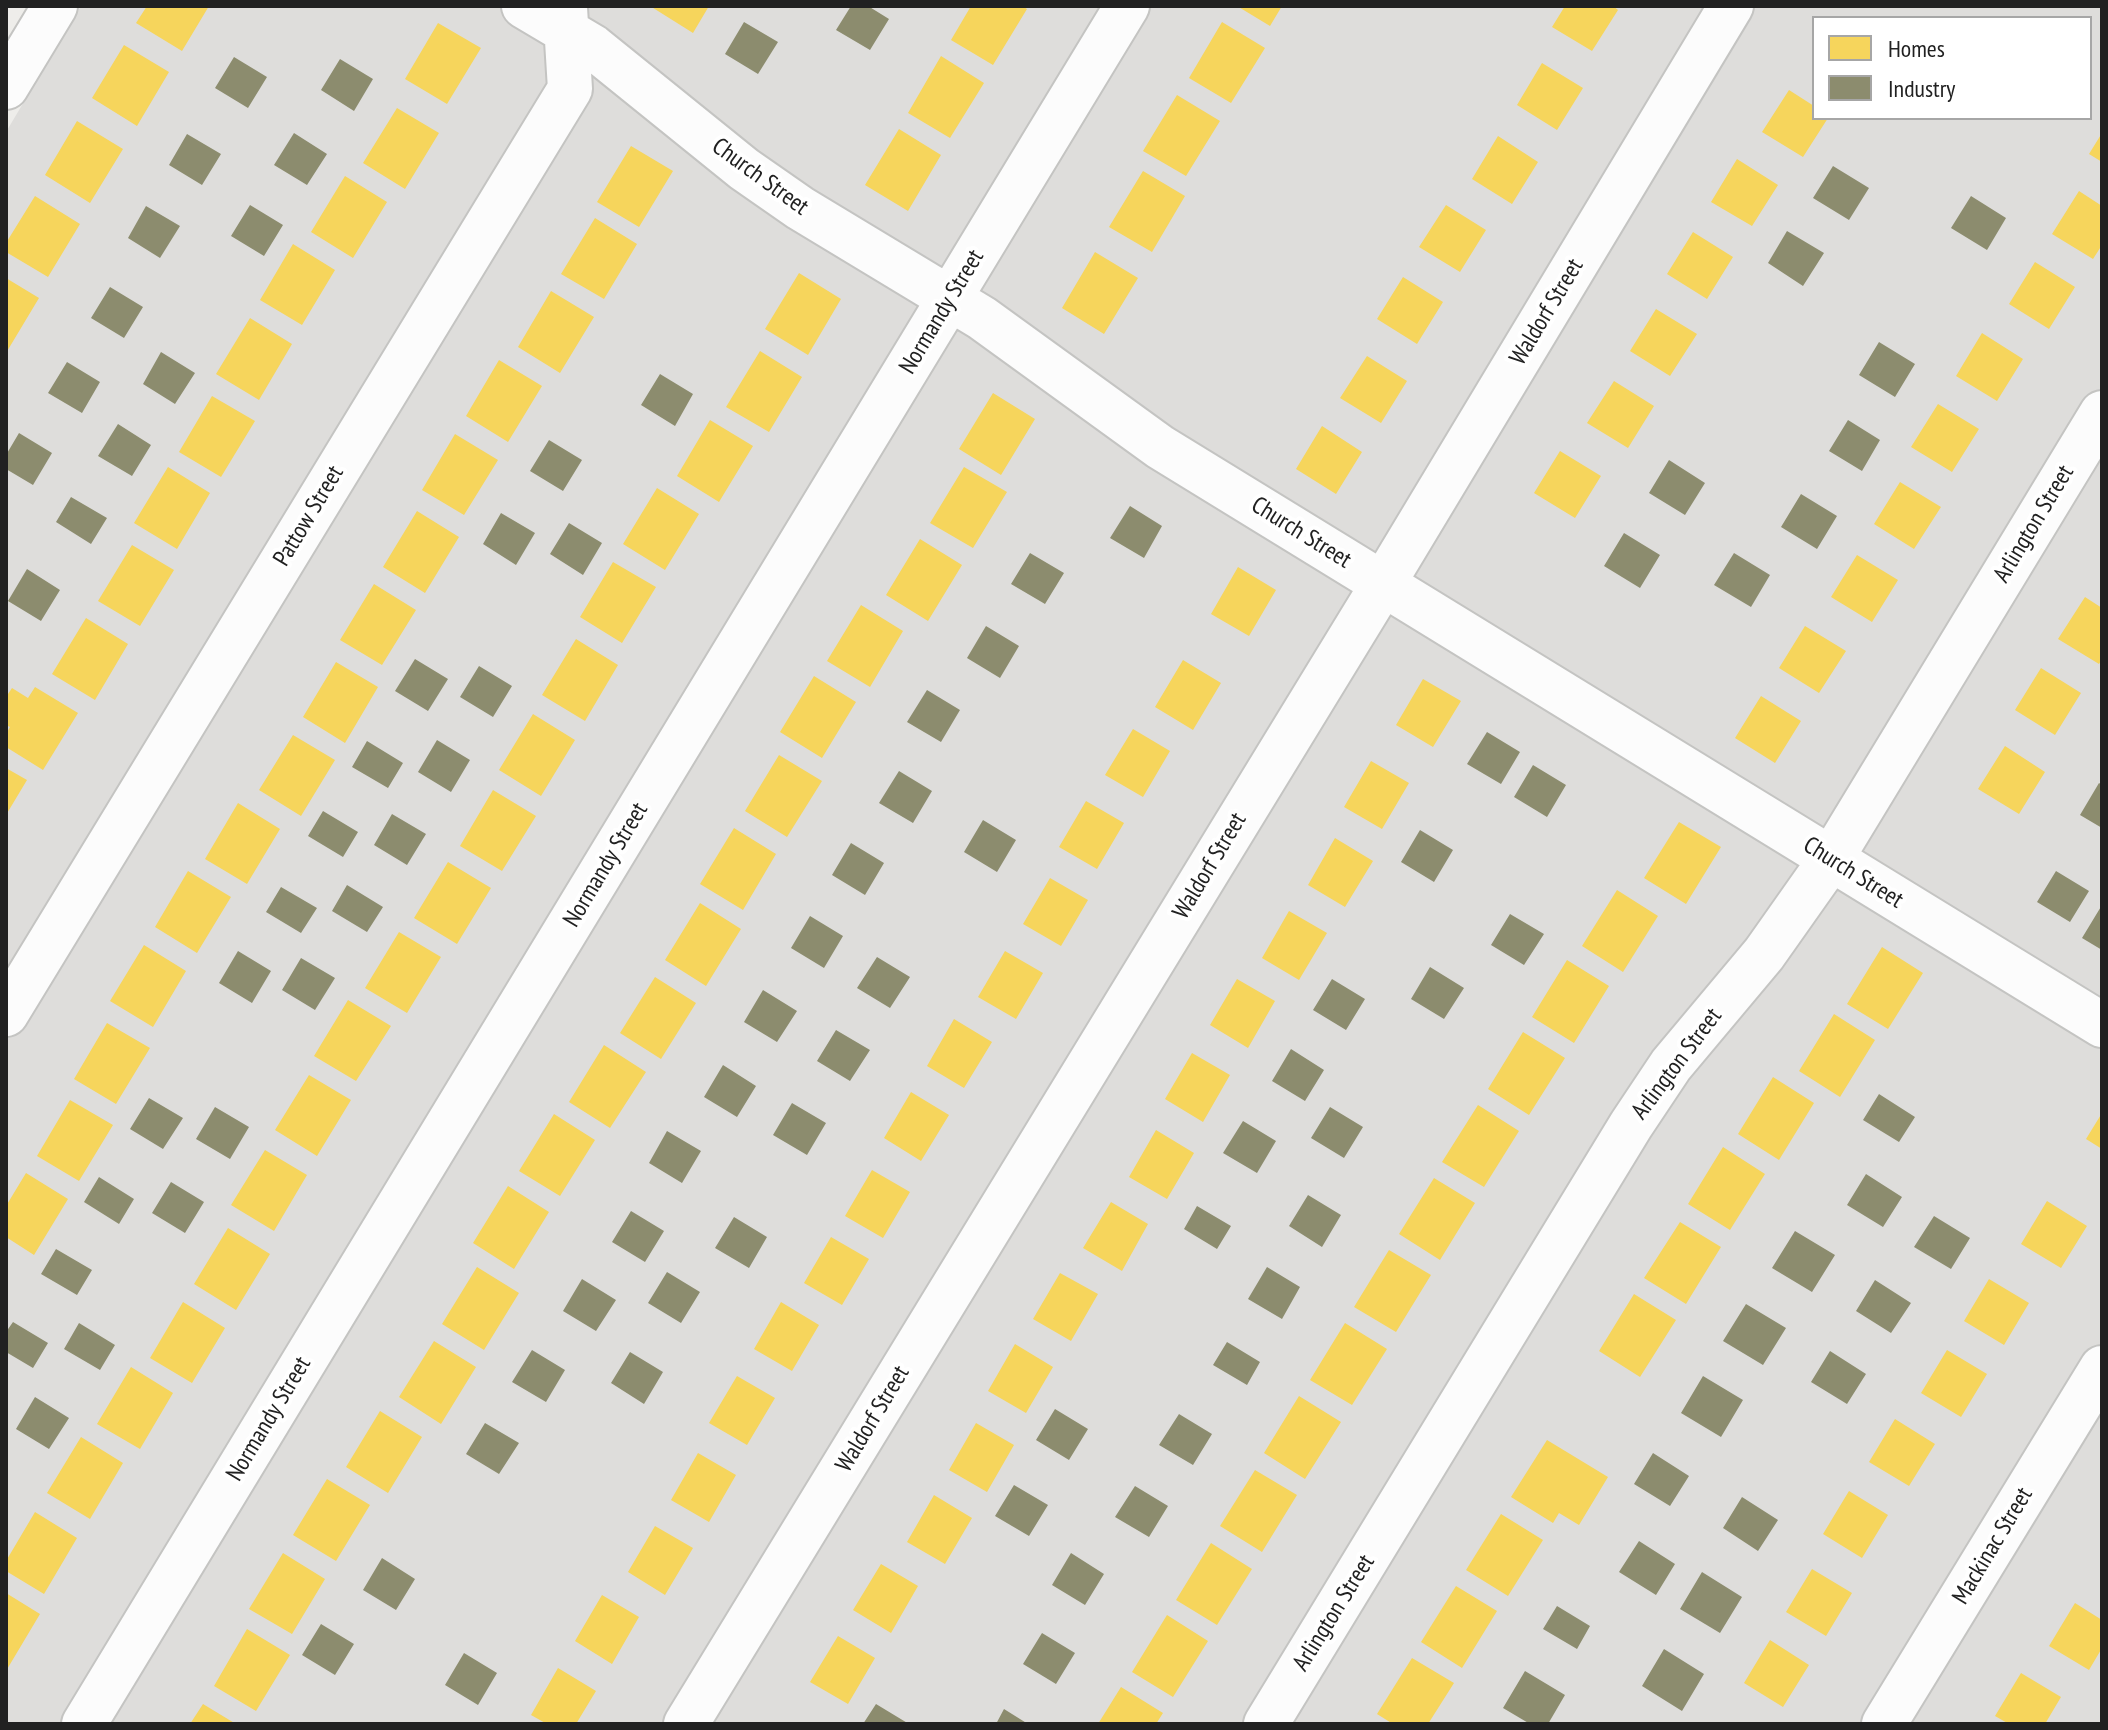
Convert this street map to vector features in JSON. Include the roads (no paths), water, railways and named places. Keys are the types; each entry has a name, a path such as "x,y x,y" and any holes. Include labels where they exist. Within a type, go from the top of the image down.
{"street":[{"path":"6,87 55,6"},
{"name":"Church Street","path":"524,6 566,19 593,47 766,185 982,318 1160,447 2102,1025"},
{"name":"Normandy Street","path":"84,1724 1127,6"},
{"name":"Waldorf Street","path":"686,1724 1383,584 1731,6"},
{"name":"Pattow Street","path":"6,1014 570,89 566,19"},
{"name":"Arlington Street","path":"1266,1724 1647,1101 1671,1065 1764,954 1831,859 2102,413"},
{"name":"Mackinac Street","path":"1884,1724 2102,1368"}]}
